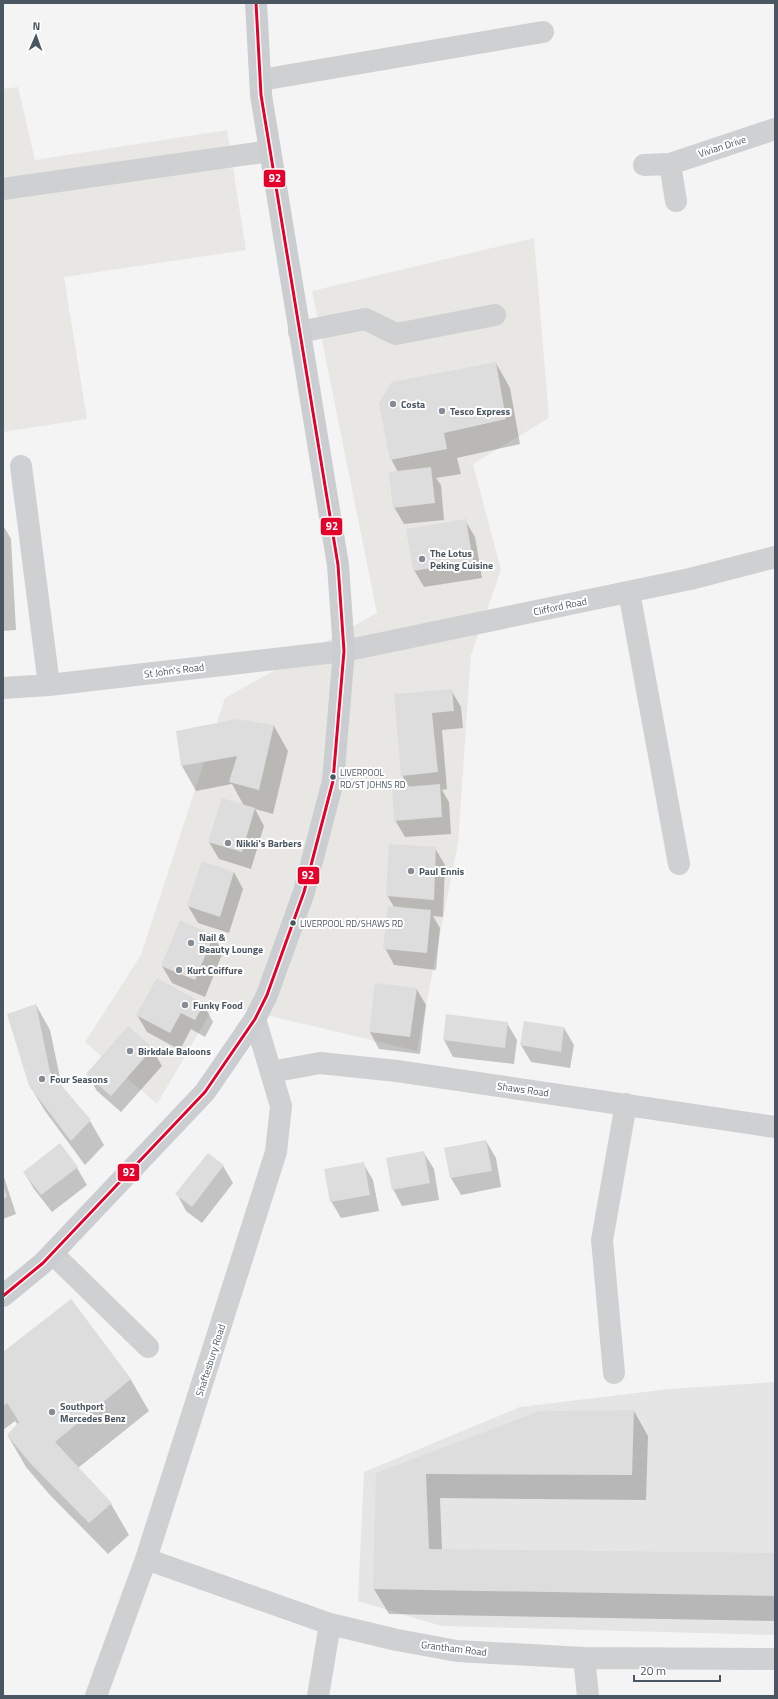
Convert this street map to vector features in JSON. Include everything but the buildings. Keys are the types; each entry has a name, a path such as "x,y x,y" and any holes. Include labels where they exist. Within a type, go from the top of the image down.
{"main road":[{"path":"3,1296 43,1264 205,1092 255,1019 267,995 304,892 333,781 344,651 338,565 260,95 261,80 256,3"}],"street":[{"path":"261,80 543,32"},
{"name":"Vivian Drive","path":"644,165 670,164 775,129"},
{"path":"3,189 270,151"},
{"path":"670,164 676,201"},
{"path":"300,332 365,319 396,334 495,315"},
{"path":"21,466 49,685"},
{"name":"Clifford Road","path":"344,651 690,579 775,557"},
{"path":"630,592 679,864"},
{"name":"St John's Road","path":"3,688 49,685 344,651"},
{"name":"Shaftesbury Road","path":"96,1696 146,1559 276,1152 281,1106 255,1019"},
{"name":"Shaws Road","path":"271,1072 320,1063 397,1071 775,1127"},
{"path":"614,1373 602,1240 626,1104"},
{"path":"52,1254 148,1347"},
{"name":"Grantham Road","path":"146,1559 330,1624 397,1640 456,1651 584,1658 775,1659"},
{"path":"318,1696 330,1624"},
{"path":"584,1658 588,1696"}],"shaded area":[{"path":"18,87 35,160 227,130 246,250 64,277 87,419 3,432 3,89"},
{"path":"534,238 549,418 473,464 501,570 471,655 458,843 417,1051 216,1003 157,1104 85,1042 141,955 225,698 377,613 312,291"},
{"path":"775,1382 775,1635 441,1626 358,1601 364,1472 520,1407 669,1389"}],"transit line":[{"name":"92","path":"3,1296 43,1263 205,1092 255,1019 267,995 304,892 333,781 344,651 338,565 261,95 256,3"}],"place":[{"name":"Costa","path":"393,404"},
{"name":"Tesco Express","path":"442,411"},
{"name":"The Lotus Peking Cuisine","path":"422,559"},
{"name":"LIVERPOOL RD/ST JOHNS RD","path":"333,777"},
{"name":"Nikki's Barbers","path":"228,843"},
{"name":"Paul Ennis","path":"411,871"},
{"name":"LIVERPOOL RD/SHAWS RD","path":"293,923"},
{"name":"Nail & Beauty Lounge","path":"191,943"},
{"name":"Kurt Coiffure","path":"179,970"},
{"name":"Funky Food","path":"185,1005"},
{"name":"Birkdale Baloons","path":"130,1051"},
{"name":"Four Seasons","path":"42,1079"},
{"name":"Southport Mercedes Benz","path":"52,1412"}]}
